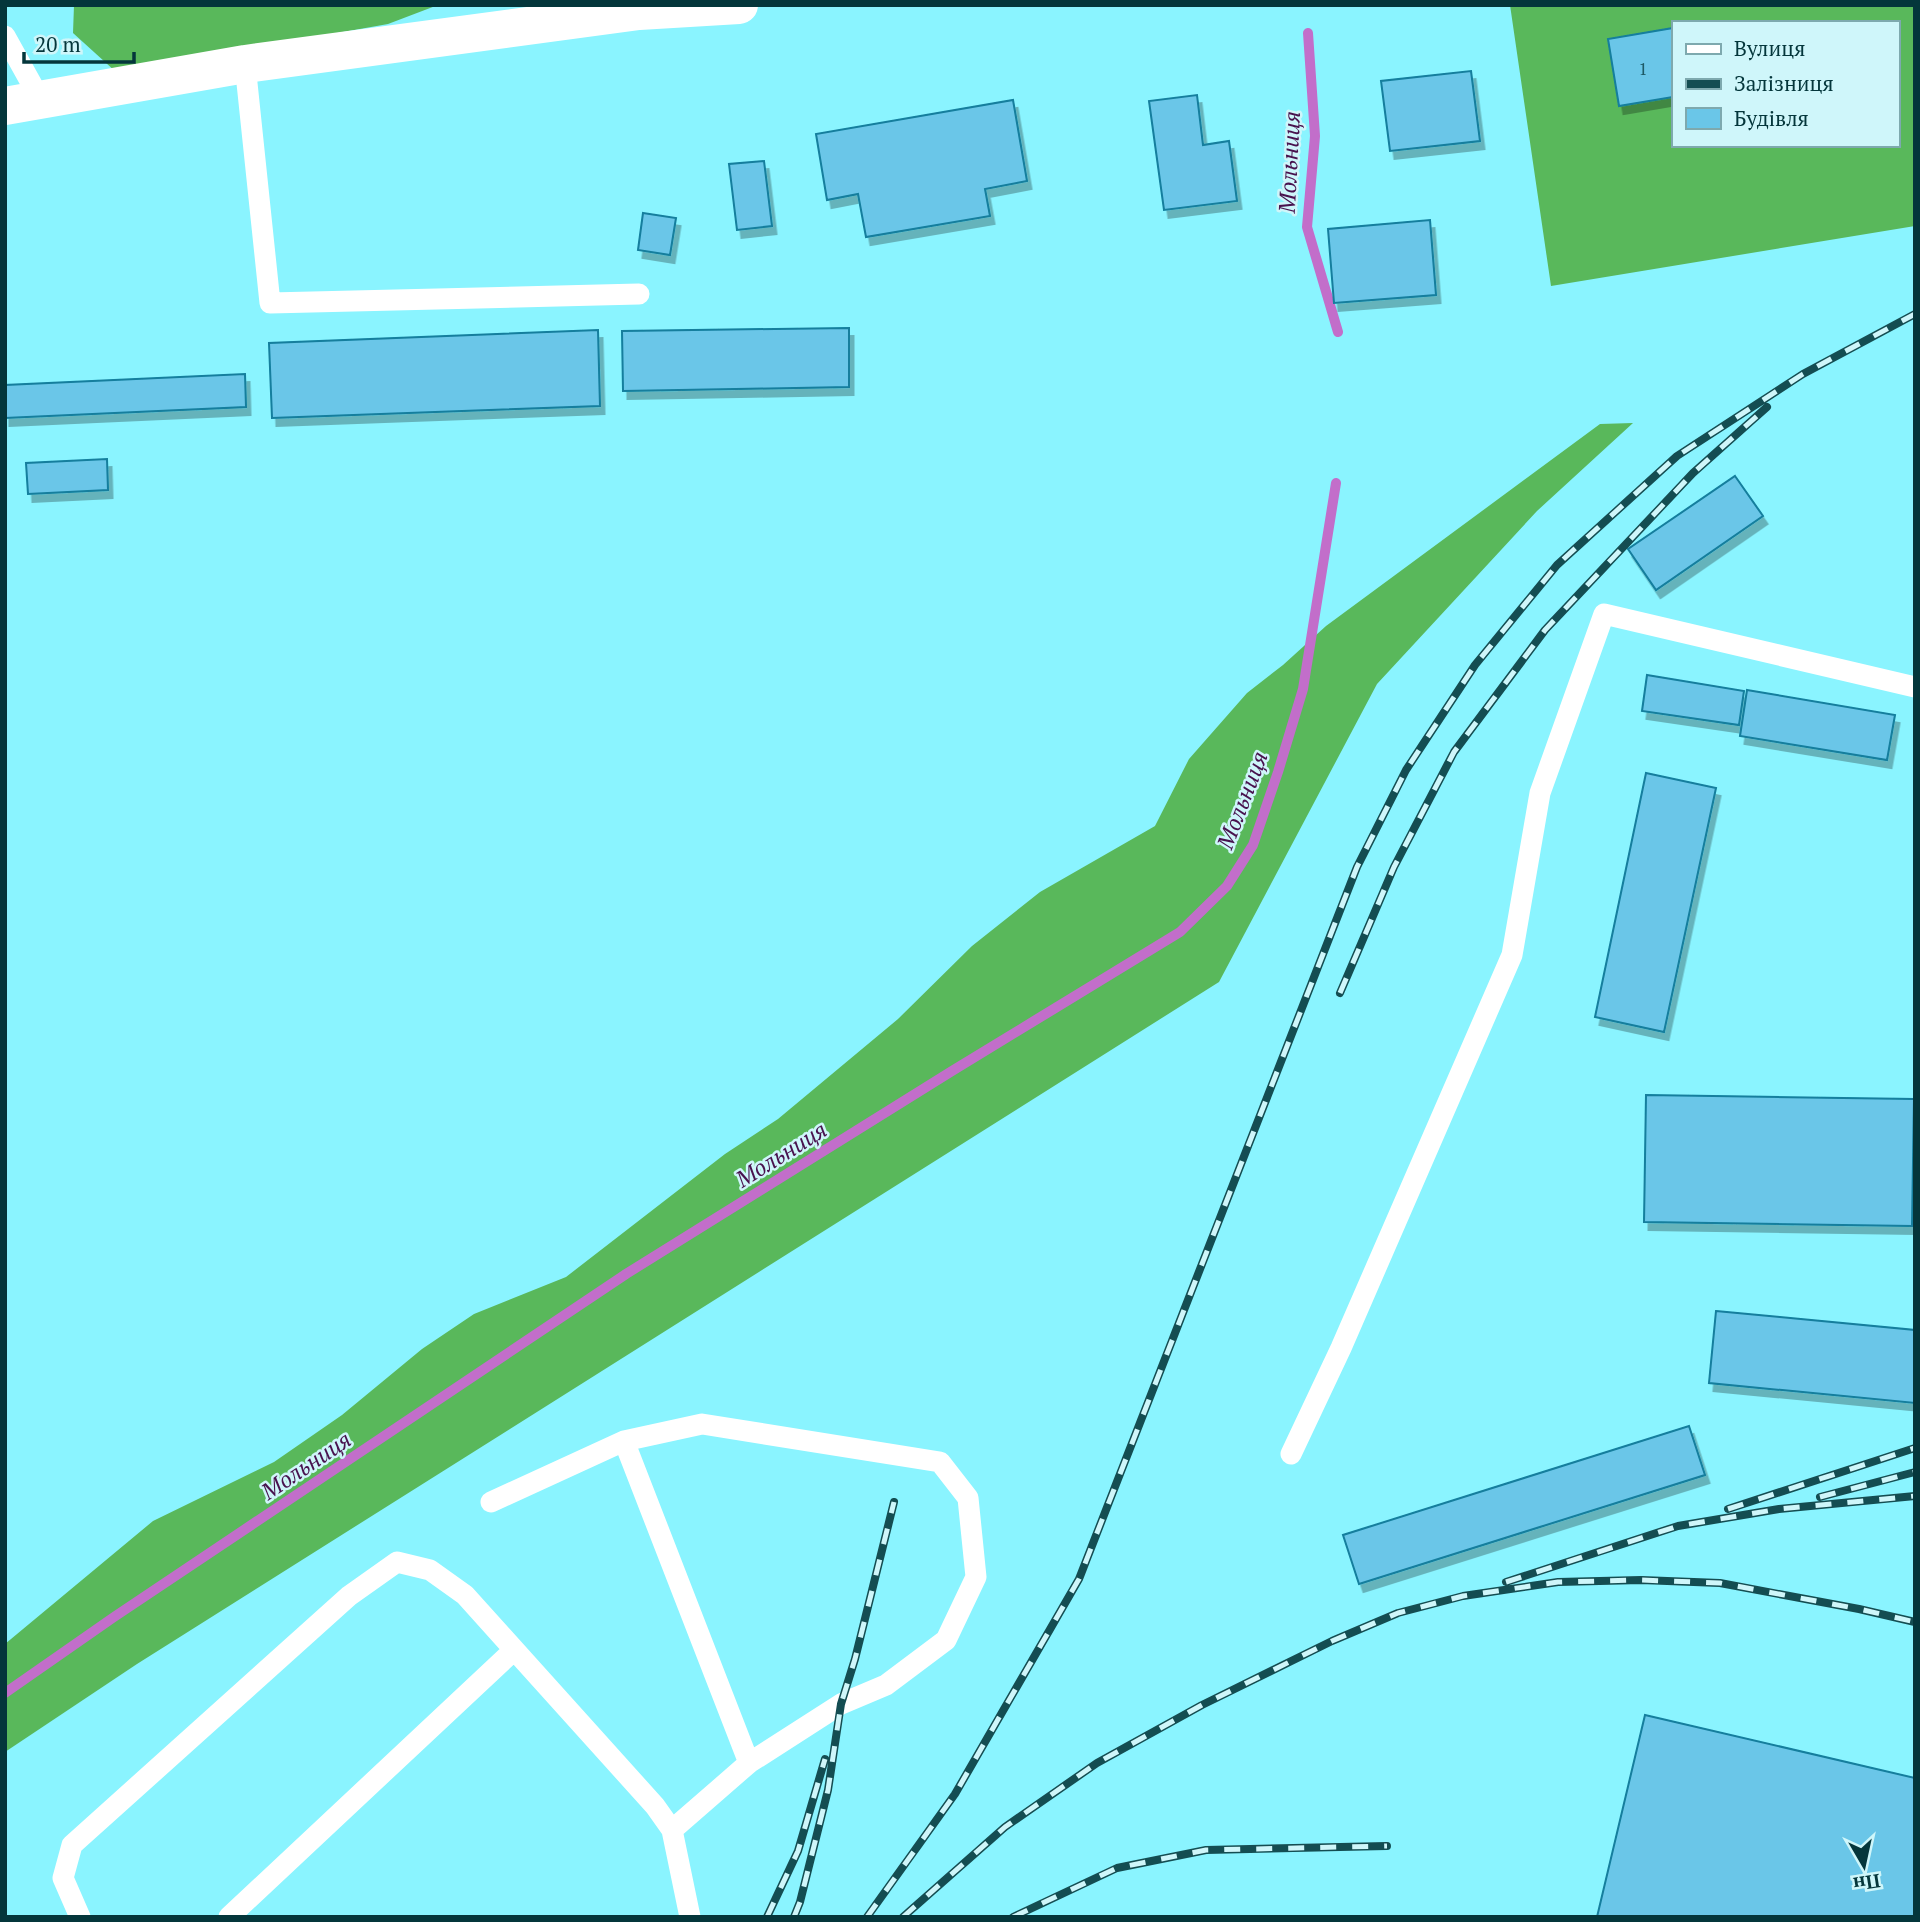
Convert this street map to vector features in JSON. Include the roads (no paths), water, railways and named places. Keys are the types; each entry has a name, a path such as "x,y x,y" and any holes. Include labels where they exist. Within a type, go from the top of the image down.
{"street":[{"path":"23,103 245,64 639,10 739,5"}],"lane":[{"path":"5,36 23,103"},
{"path":"245,64 270,303 639,294"},
{"path":"1291,1454 1341,1348 1512,955 1539,793 1604,614 1915,687"},
{"path":"491,1502 624,1441 702,1424 940,1462 968,1498 976,1577 946,1640 886,1685 841,1704 749,1763 672,1830"},
{"path":"624,1441 749,1763"},
{"path":"80,1917 63,1878 72,1845 349,1596 397,1562 430,1570 465,1595 655,1806 672,1830 690,1917"},
{"path":"229,1917 514,1650"}],"waterway":[{"name":"Мольниця","path":"1308,33 1315,136 1307,227 1338,332"},
{"name":"Мольниця","path":"5,1693 626,1274 1180,932 1227,886 1253,845 1303,689 1336,483"}],"railway":[{"path":"867,1917 955,1794 1079,1579 1357,867 1406,770 1475,665 1557,565 1677,456 1803,374 1915,314"},
{"path":"1340,993 1394,867 1454,752 1545,630 1693,473 1767,407"},
{"path":"1728,1509 1915,1448"},
{"path":"1820,1497 1915,1472"},
{"path":"1506,1582 1678,1526 1779,1509 1915,1496"},
{"path":"794,1917 828,1790 841,1704 855,1659 894,1502"},
{"path":"903,1917 1005,1827 1097,1763 1202,1705 1332,1641 1398,1613 1463,1596 1558,1582 1641,1580 1720,1583 1915,1622"},
{"path":"767,1917 798,1851 825,1759"},
{"path":"1013,1917 1117,1868 1206,1850 1387,1846"}]}
